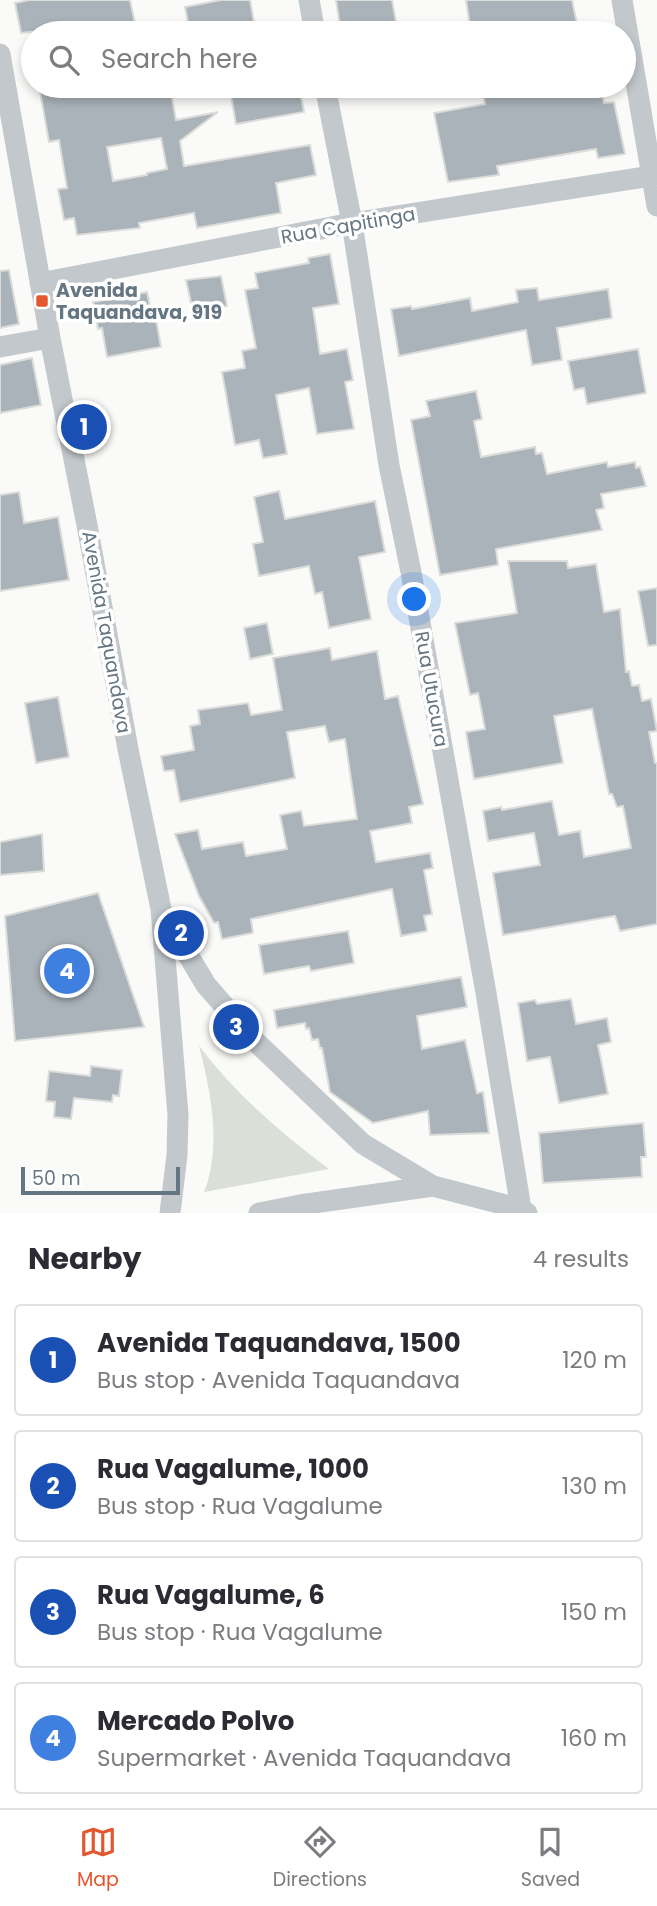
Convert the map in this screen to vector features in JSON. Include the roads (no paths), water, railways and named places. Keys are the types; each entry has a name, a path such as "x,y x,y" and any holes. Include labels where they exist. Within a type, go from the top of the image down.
{"street":[{"path":"309,0 313,21"},
{"path":"622,0 626,21"},
{"name":"Avenida Taquandava","path":"0,54 50,338 161,909 178,1115 177,1155 170,1213"},
{"path":"636,77 657,206"},
{"name":"Rua Utucura","path":"327,98 352,223 389,465 437,717 524,1211"},
{"name":"Rua Capitinga","path":"40,283 352,223 654,175"},
{"path":"0,347 50,338"},
{"path":"161,909 206,985 255,1041 363,1144 433,1186 524,1211"},
{"path":"259,1213 433,1186"}],"place":[{"name":"Avenida Taquandava, 919","path":"42,301"},
{"name":"Avenida Taquandava, 1500","path":"84,427"},
{"name":"Rua Vagalume, 1000","path":"181,933"},
{"name":"Mercado Polvo","path":"67,971"},
{"name":"Rua Vagalume, 6","path":"236,1027"}]}
